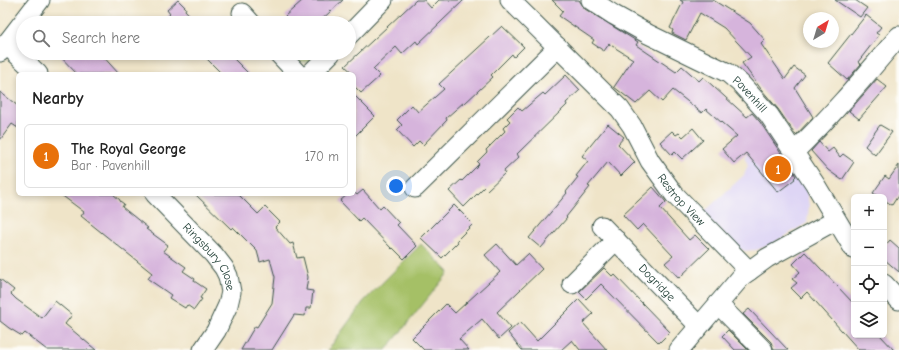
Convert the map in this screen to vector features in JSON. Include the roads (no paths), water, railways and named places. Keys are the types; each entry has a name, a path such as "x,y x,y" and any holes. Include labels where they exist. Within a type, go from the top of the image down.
{"street":[{"path":"28,16 40,0"},
{"path":"356,28 383,0"},
{"name":"Restrop View","path":"510,0 620,109 632,126 650,161 674,194 749,271"},
{"name":"Pavenhill","path":"592,0 614,15 648,34 728,73 742,84 769,115 815,184 851,244"},
{"path":"16,31 3,48 16,58"},
{"path":"794,152 851,93 899,36"},
{"path":"415,188 558,47"},
{"path":"19,60 35,72"},
{"path":"285,60 296,72"},
{"path":"312,72 324,60"},
{"name":"Ringsbury Close","path":"156,196 214,256 224,268 228,276 231,292 228,305 216,331 203,350"},
{"path":"678,350 742,276 767,258 836,220"},
{"name":"Dogridge","path":"602,226 698,326"},
{"path":"572,284 616,240"},
{"path":"887,287 899,300"},
{"path":"718,304 763,350"}],"place":[{"name":"The Royal George","path":"778,169"}]}
